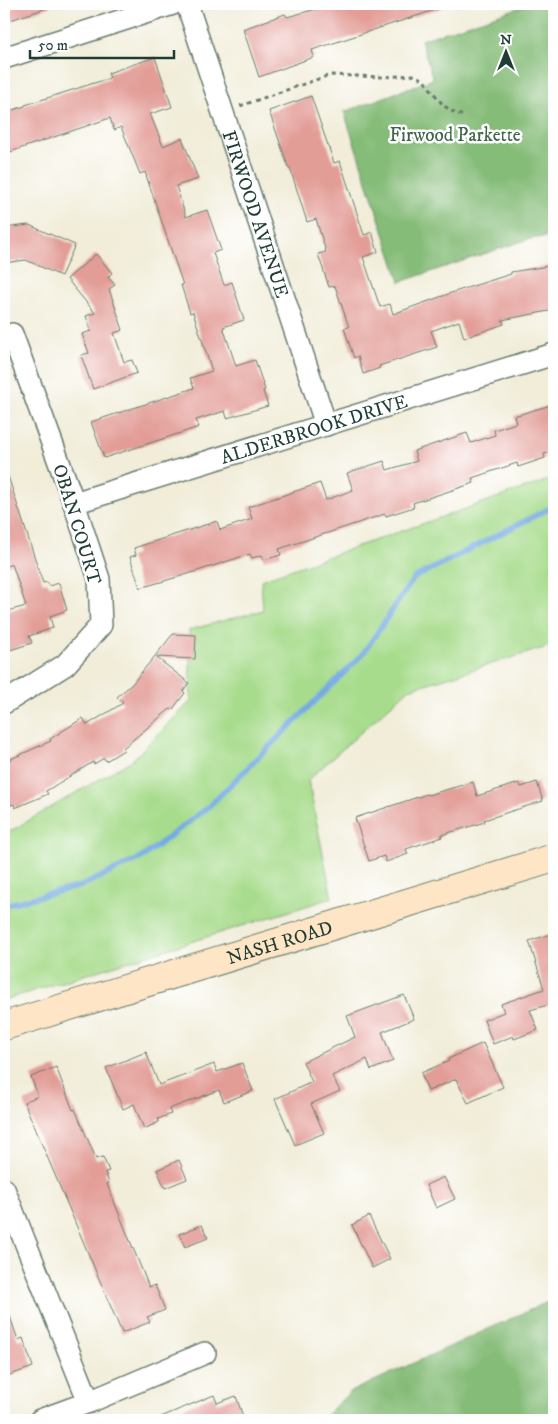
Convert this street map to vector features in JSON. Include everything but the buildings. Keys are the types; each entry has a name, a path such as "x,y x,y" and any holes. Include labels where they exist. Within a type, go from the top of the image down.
{"street":[{"path":"4,58 172,4"},
{"name":"FIRWOOD AVENUE","path":"187,4 326,425"},
{"name":"OBAN COURT","path":"4,703 66,665 101,626 99,580 74,503 12,334"},
{"name":"ALDERBROOK DRIVE","path":"74,503 554,354"},
{"name":"NASH ROAD","path":"4,1026 554,858"},
{"path":"4,1189 89,1402"},
{"path":"40,1420 89,1402 205,1353"}],"path":[{"path":"224,112 330,75 382,77 413,75 423,79 443,105 456,114 462,115"}],"green space":[{"name":"Firwood Parkette","path":"530,4 554,4 554,236 529,239 400,282 344,112 433,79 421,40"},
{"path":"554,478 554,645 409,689 308,780 332,898 4,1000 4,835 132,760 191,701 189,630 263,610 261,580"},
{"path":"554,1299 554,1420 321,1420 350,1392"}],"waterway":[{"path":"4,905 81,886 141,858 206,809 362,655 414,578 554,506"}]}
